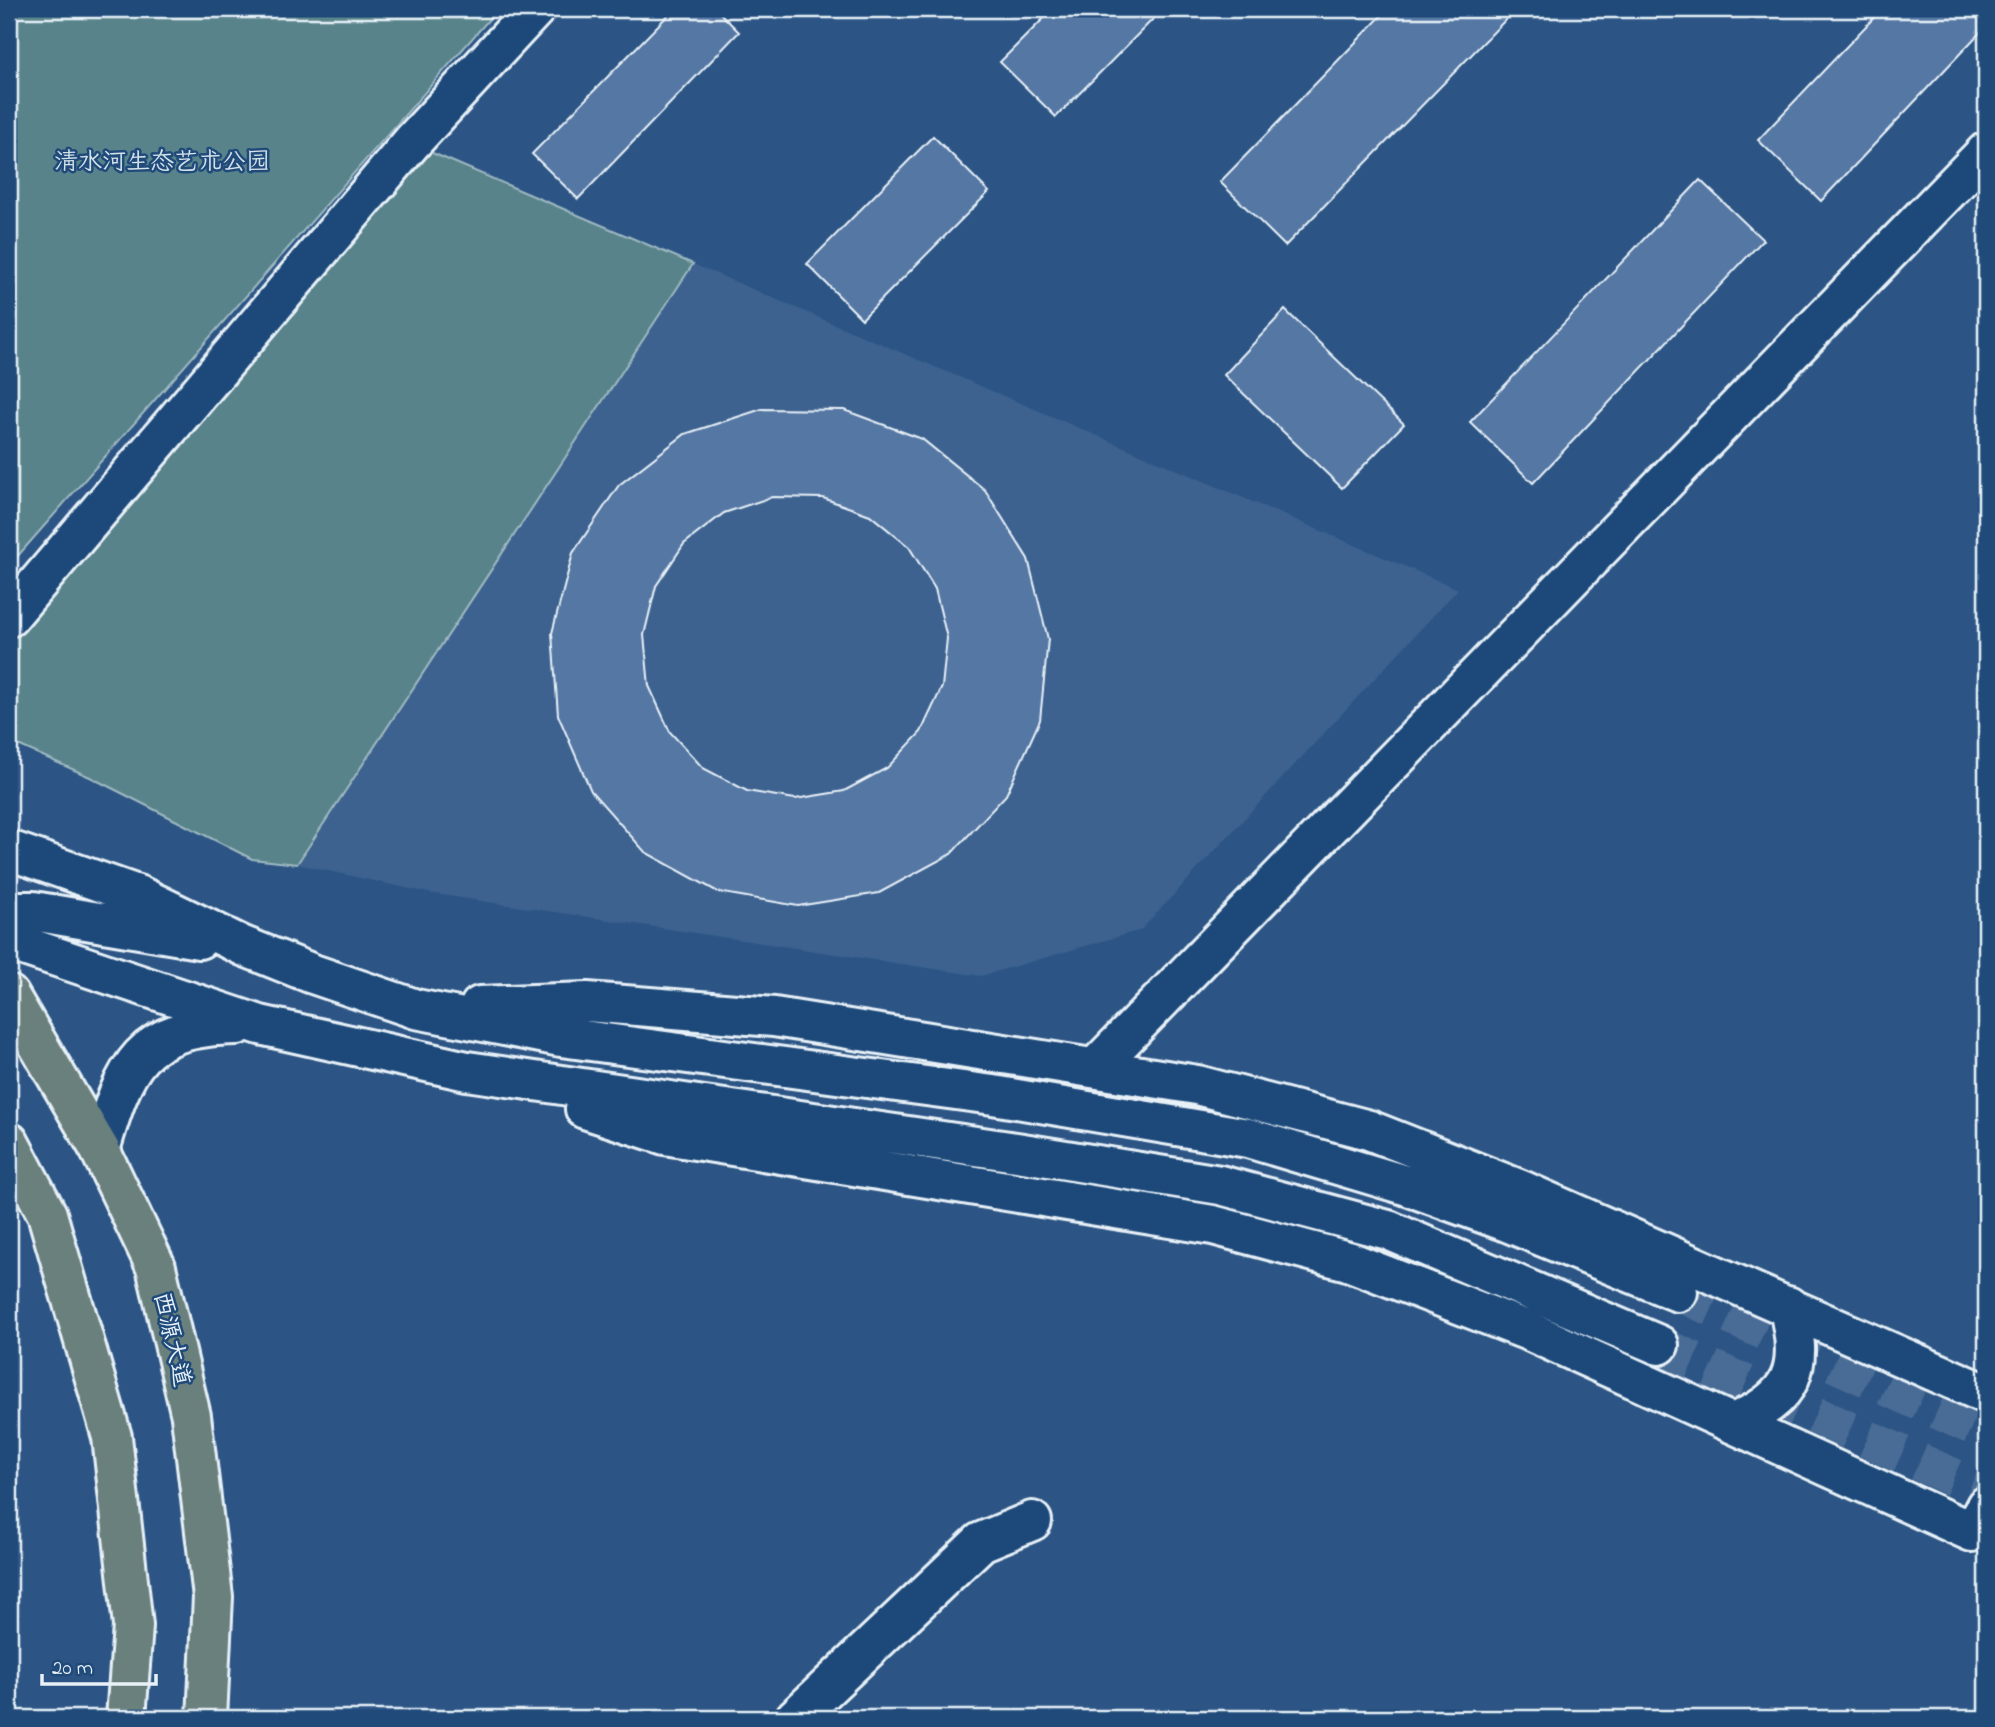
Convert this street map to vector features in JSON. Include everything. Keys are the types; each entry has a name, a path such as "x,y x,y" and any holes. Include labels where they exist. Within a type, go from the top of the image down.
{"main road":[{"name":"西源大道","path":"9,995 100,1150 156,1267 191,1416 213,1597 207,1718"},
{"path":"9,1142 47,1214 112,1437 133,1626 127,1718"}],"street":[{"path":"9,617 412,142 535,9"},
{"path":"1097,1066 1986,152"},
{"path":"9,850 140,896 243,946 416,1009 561,1037 993,1095 1248,1138 1405,1185 1507,1222 1678,1292"},
{"path":"9,911 59,915 243,946"},
{"path":"9,941 260,1025 467,1071 1023,1153 1220,1185 1388,1230 1659,1345"},
{"path":"416,1009 587,1003 774,1017 1097,1066 1197,1085 1369,1129 1521,1190 1986,1394"},
{"path":"100,1150 116,1094 132,1066 147,1048 178,1032 214,1026 260,1025"},
{"path":"467,1071 665,1135 1213,1225 1348,1261 1529,1332 1972,1532 1986,1506"},
{"path":"1733,1423 1759,1412 1785,1388 1795,1365 1797,1338 1788,1306"},
{"path":"795,1718 981,1542 1032,1521"}],"shaded area":[{"path":"693,264 1458,589 1141,930 981,976 429,893 297,864"}],"green space":[{"name":"清水河生态艺术公园","path":"9,9 498,9 9,566"},
{"path":"430,152 693,264 297,864 252,859 90,777 9,741 9,625"}],"building":[{"path":"674,9 716,9 739,32 578,199 532,154"},
{"path":"1053,9 1163,9 1056,117 1000,62"},
{"path":"1388,9 1516,9 1285,246 1220,182"},
{"path":"1882,9 1986,9 1986,26 1821,201 1758,140"},
{"path":"933,136 989,192 862,319 807,264"},
{"path":"1700,180 1763,240 1533,483 1470,422"},
{"path":"1285,310 1404,424 1342,488 1224,375"},
{"path":"762,409 844,410 922,439 985,490 1028,559 1048,639 1040,720 1006,795 951,854 879,893 798,906 718,892 645,852 591,791 558,715 552,633 573,553 619,485 685,434","holes":["772,497 823,498 870,515 909,547 935,589 947,638 942,687 921,732 887,768 844,791 795,799 747,791 703,768 670,732 649,686 644,635 656,586 684,544 724,513"]}],"tunnel":[{"path":"1678,1292 1986,1432"},
{"path":"1659,1345 1986,1492"}]}
